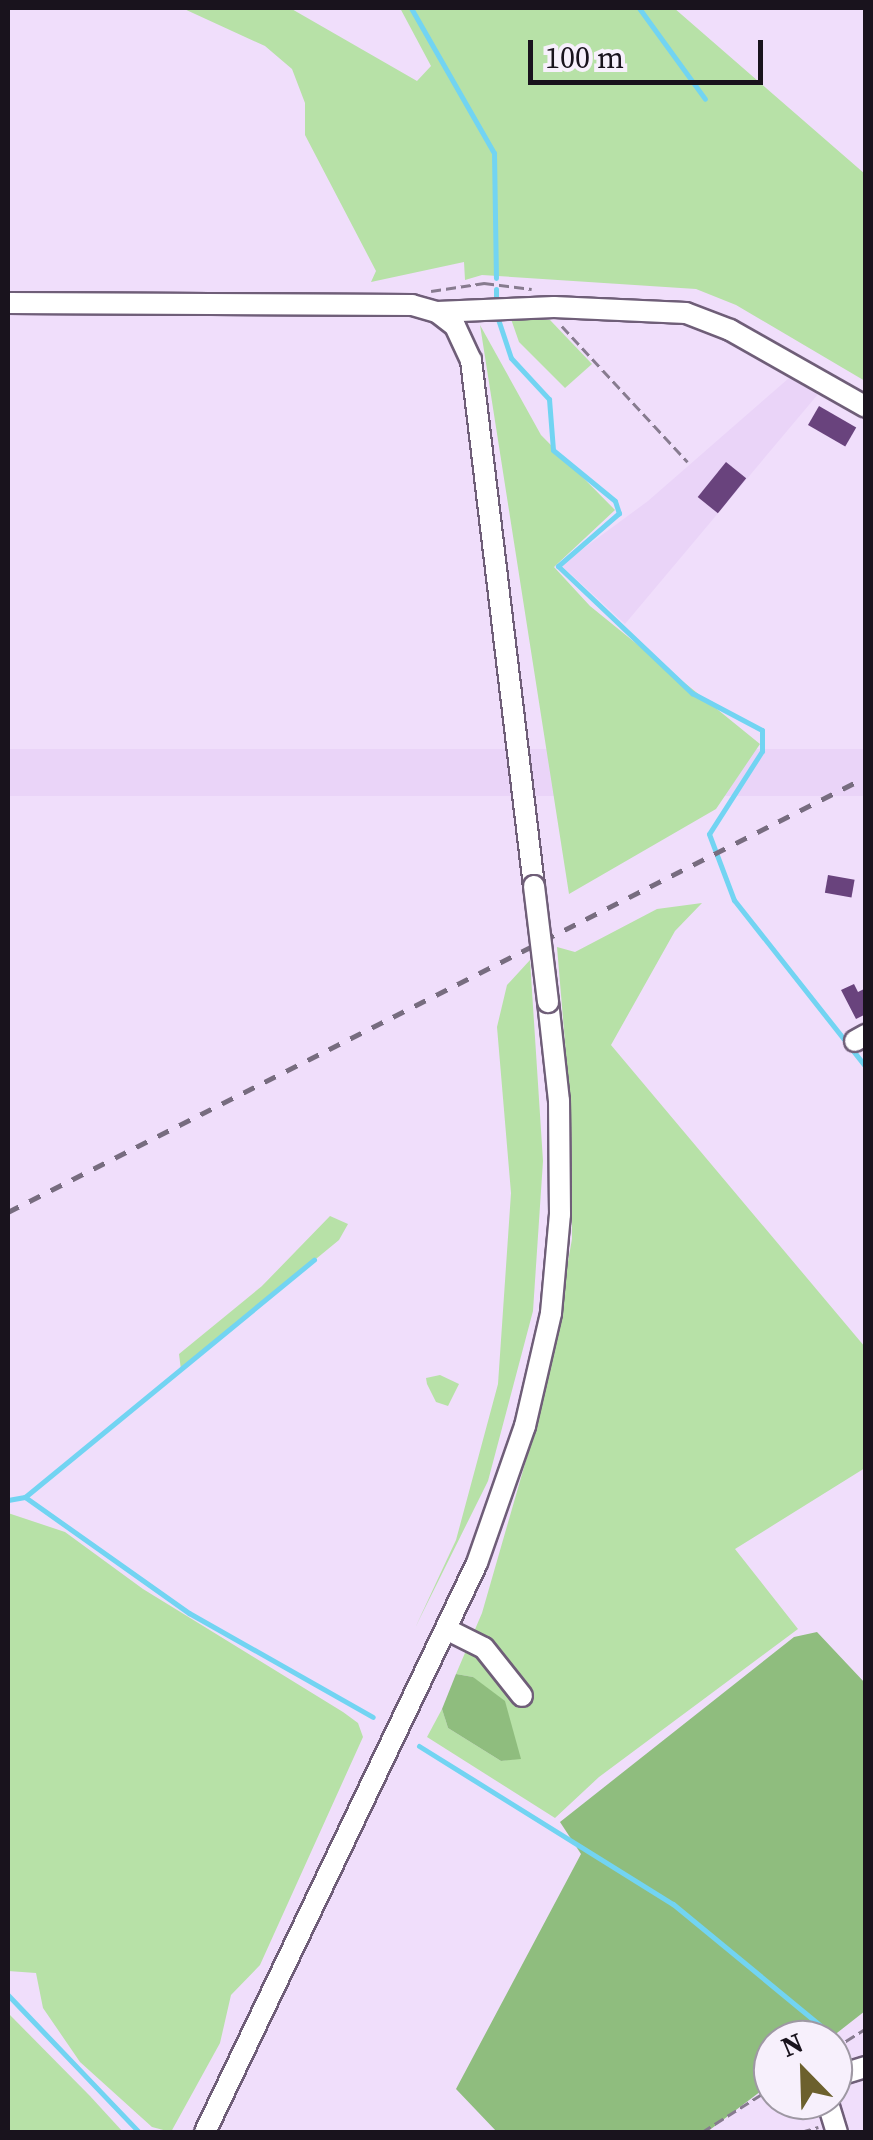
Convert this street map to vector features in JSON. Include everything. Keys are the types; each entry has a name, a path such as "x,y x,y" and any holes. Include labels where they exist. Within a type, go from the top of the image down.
{"street":[{"path":"8,302 412,305 437,312 554,307 658,309 702,318 866,407"},
{"path":"205,2132 446,1629 504,1494 551,1313 562,1164 548,1002 471,360 460,333 437,312"},
{"path":"446,1629 484,1648 522,1696"}],"path":[{"path":"554,307 557,321 688,462"},
{"path":"702,2132 753,2100"}],"shaded area":[{"path":"789,378 819,393 625,624 561,565 648,501"},
{"path":"8,749 865,749 865,796 8,796"}],"green space":[{"path":"182,8 290,8 417,81 431,66 400,8 674,8 865,174 865,381 736,305 696,289 482,275 465,280 464,262 371,282 376,271 305,135 305,103 292,69 265,46"},
{"path":"511,319 550,320 592,364 565,388 519,342"},
{"path":"480,325 541,435 615,510 554,567 590,606 760,744 716,809 569,894"},
{"path":"702,903 675,931 611,1045 865,1347 865,1468 735,1549 798,1629 599,1777 555,1818 427,1737 442,1709 448,1728 501,1761 520,1758 473,1677 456,1674 482,1613 543,1401 572,1239 571,1114 557,947 575,952 657,909"},
{"path":"530,960 543,1161 533,1311 488,1481 415,1628 456,1540 498,1384 511,1193 497,1027 507,985"},
{"path":"330,1216 348,1224 339,1240 181,1370 179,1354 262,1286"},
{"path":"440,1375 459,1384 448,1406 436,1402 427,1384 426,1378"},
{"path":"8,1513 65,1532 143,1589 343,1712 358,1723 363,1737 260,1965 231,1995 220,2043 171,2132 152,2127 80,2062 43,2008 36,1973 8,1971"},
{"path":"817,1632 865,1683 865,2011 853,2020 753,2020 753,2097 707,2132 497,2132 456,2089 581,1854 560,1822 794,1637"},
{"path":"456,1674 473,1677 505,1701 521,1759 501,1761 448,1728 442,1709"},
{"path":"8,2013 90,2096 123,2132 8,2132"}],"building":[{"path":"819,406 856,428 845,447 808,425"},
{"path":"726,462 746,478 718,513 698,497"},
{"path":"828,875 855,880 851,897 825,893"},
{"path":"854,984 858,992 866,988 866,1014 856,1019 841,990"}],"waterway":[{"path":"411,8 494,153 496,278"},
{"path":"639,8 705,99"},
{"path":"496,289 496,299"},
{"path":"497,316 511,358 549,399 553,450 615,501 619,513 558,566 692,693 762,730 762,751 709,834 734,900 866,1067"},
{"path":"25,1497 314,1260"},
{"path":"8,1500 25,1497 189,1613 373,1717"},
{"path":"419,1746 673,1904 814,2020"},
{"path":"8,1995 139,2132"}],"railway":[{"path":"8,1212 866,777"}]}
